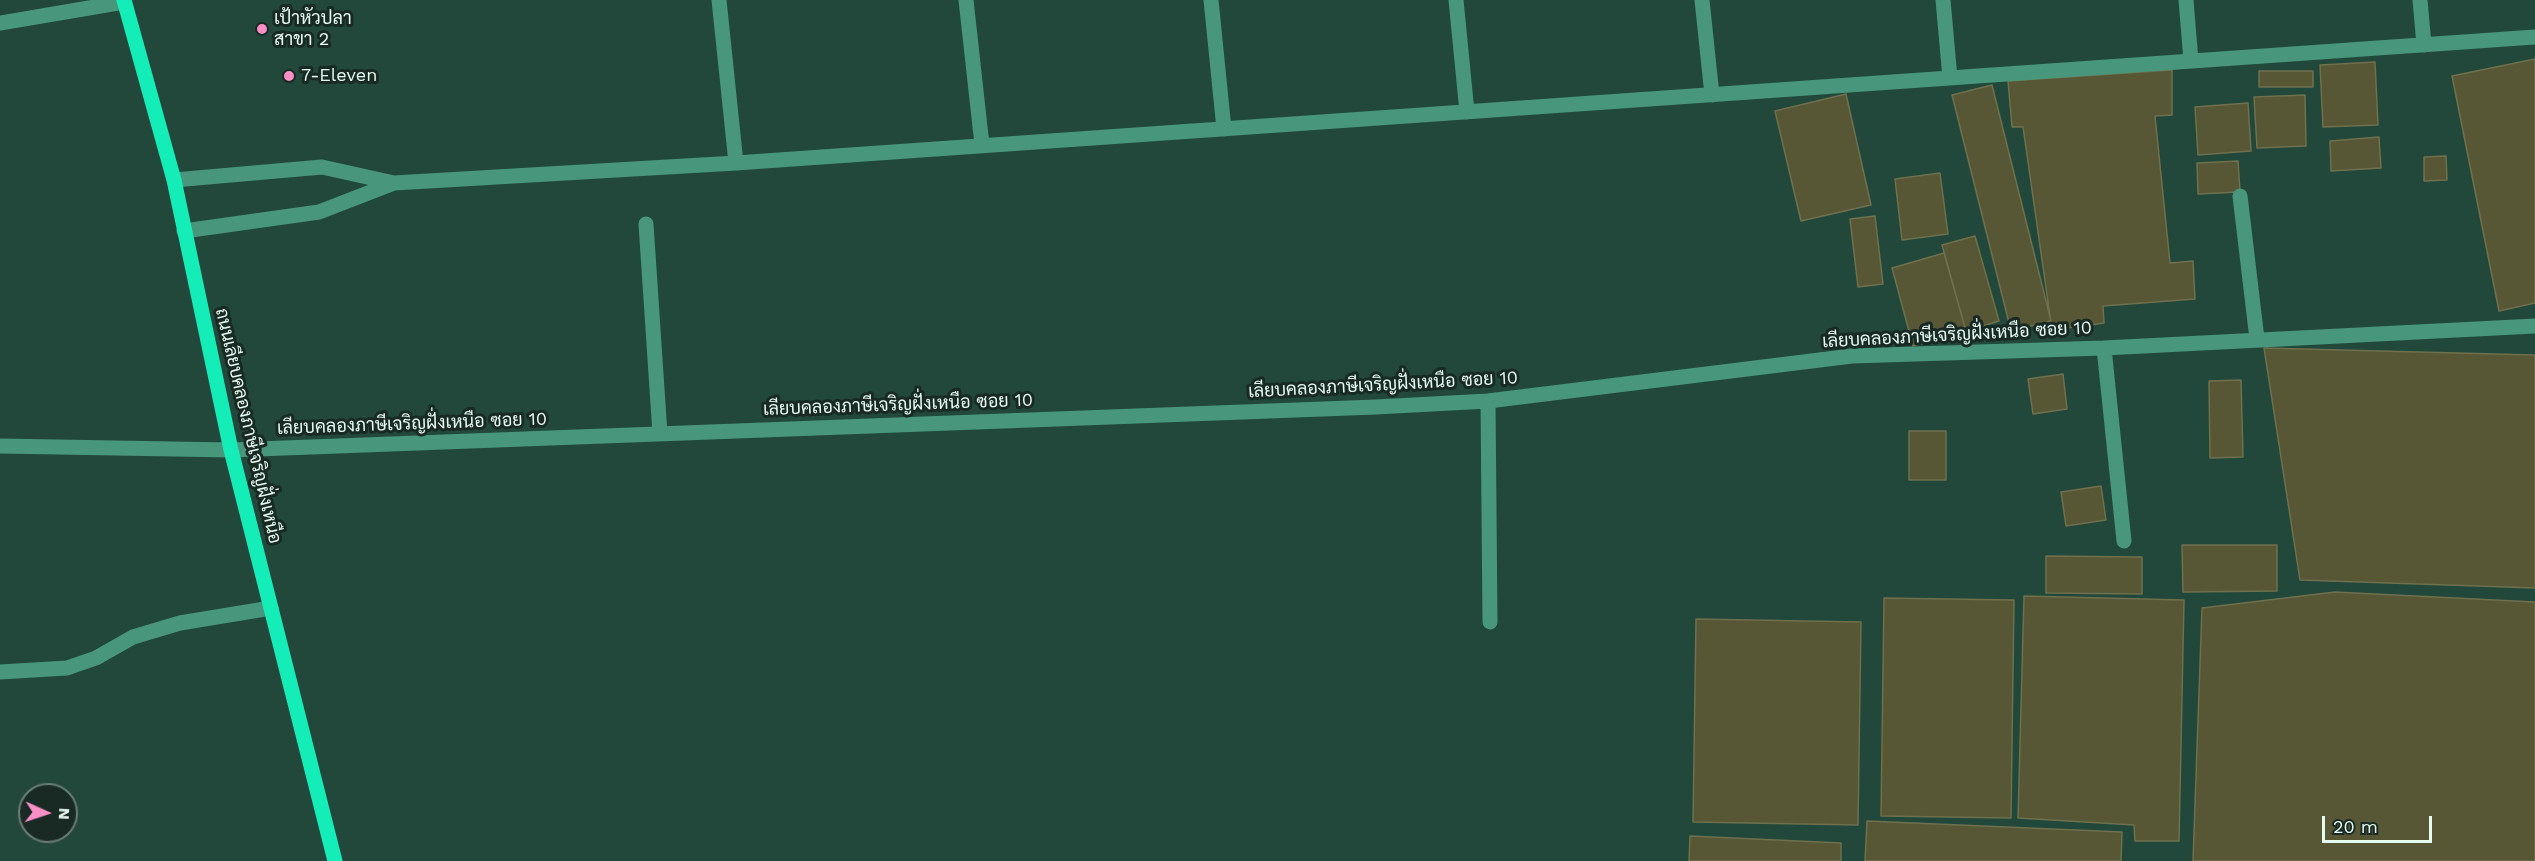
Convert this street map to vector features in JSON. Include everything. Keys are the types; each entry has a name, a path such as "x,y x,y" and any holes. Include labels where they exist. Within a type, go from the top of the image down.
{"main road":[{"name":"ถนนเลียบคลองภาษีเจริญฝั่งเหนือ","path":"124,1 174,180 231,450 335,861"}],"street":[{"path":"719,0 736,163"},
{"path":"966,0 982,145"},
{"path":"1211,0 1224,129"},
{"path":"1456,0 1467,112"},
{"path":"1702,0 1712,95"},
{"path":"1943,0 1950,78"},
{"path":"2186,0 2192,61"},
{"path":"2420,0 2424,45"},
{"path":"0,23 124,1"},
{"path":"174,180 322,167 394,183 736,163 2535,37"},
{"path":"184,231 319,212 394,183"},
{"path":"2240,196 2257,339"},
{"path":"646,224 660,434"},
{"name":"เลียบคลองภาษีเจริญฝั่งเหนือ ซอย 10","path":"0,446 231,450 1488,401 1852,356 2104,348 2535,326"},
{"path":"2104,348 2124,541"},
{"path":"1488,401 1490,622"},
{"path":"0,672 67,668 96,658 133,637 180,623 271,608"}],"building":[{"path":"2535,59 2535,303 2499,311 2452,76"},
{"path":"2375,62 2378,125 2323,127 2320,65"},
{"path":"2172,70 2172,115 2155,116 2170,263 2193,261 2195,299 2103,306 2104,323 2052,330 2023,127 2012,127 2008,81"},
{"path":"2259,71 2313,71 2313,87 2259,87"},
{"path":"1992,85 2051,321 2011,331 1952,95"},
{"path":"1846,94 1871,205 1801,221 1775,111"},
{"path":"2305,95 2306,146 2257,148 2254,97"},
{"path":"2248,103 2251,151 2198,155 2195,107"},
{"path":"2379,137 2381,168 2331,171 2330,141"},
{"path":"2446,156 2447,180 2424,181 2424,157"},
{"path":"2238,161 2240,192 2198,194 2197,163"},
{"path":"1940,173 1948,234 1902,240 1895,179"},
{"path":"1875,216 1883,284 1858,287 1850,219"},
{"path":"1975,236 1999,321 1966,331 1942,245"},
{"path":"1944,253 1966,331 1913,346 1892,268"},
{"path":"2264,348 2535,355 2535,588 2300,580"},
{"path":"2063,374 2067,409 2033,414 2028,379"},
{"path":"2241,380 2243,457 2210,458 2209,381"},
{"path":"1909,431 1946,431 1946,480 1909,480"},
{"path":"2101,486 2106,520 2066,526 2061,492"},
{"path":"2182,545 2277,545 2277,591 2183,592"},
{"path":"2046,556 2142,557 2142,594 2046,593"},
{"path":"2335,592 2535,602 2535,861 2193,861 2202,608"},
{"path":"2024,596 2184,600 2179,841 2135,841 2134,825 2018,818"},
{"path":"1884,598 2014,600 2011,818 1881,816"},
{"path":"1696,619 1861,622 1858,825 1693,822"},
{"path":"1867,821 2122,832 2121,861 1865,861"},
{"path":"1690,836 1841,843 1841,861 1689,861"}],"place":[{"name":"เป้าหัวปลา สาขา 2","path":"262,29"},
{"name":"7-Eleven","path":"289,76"}]}
